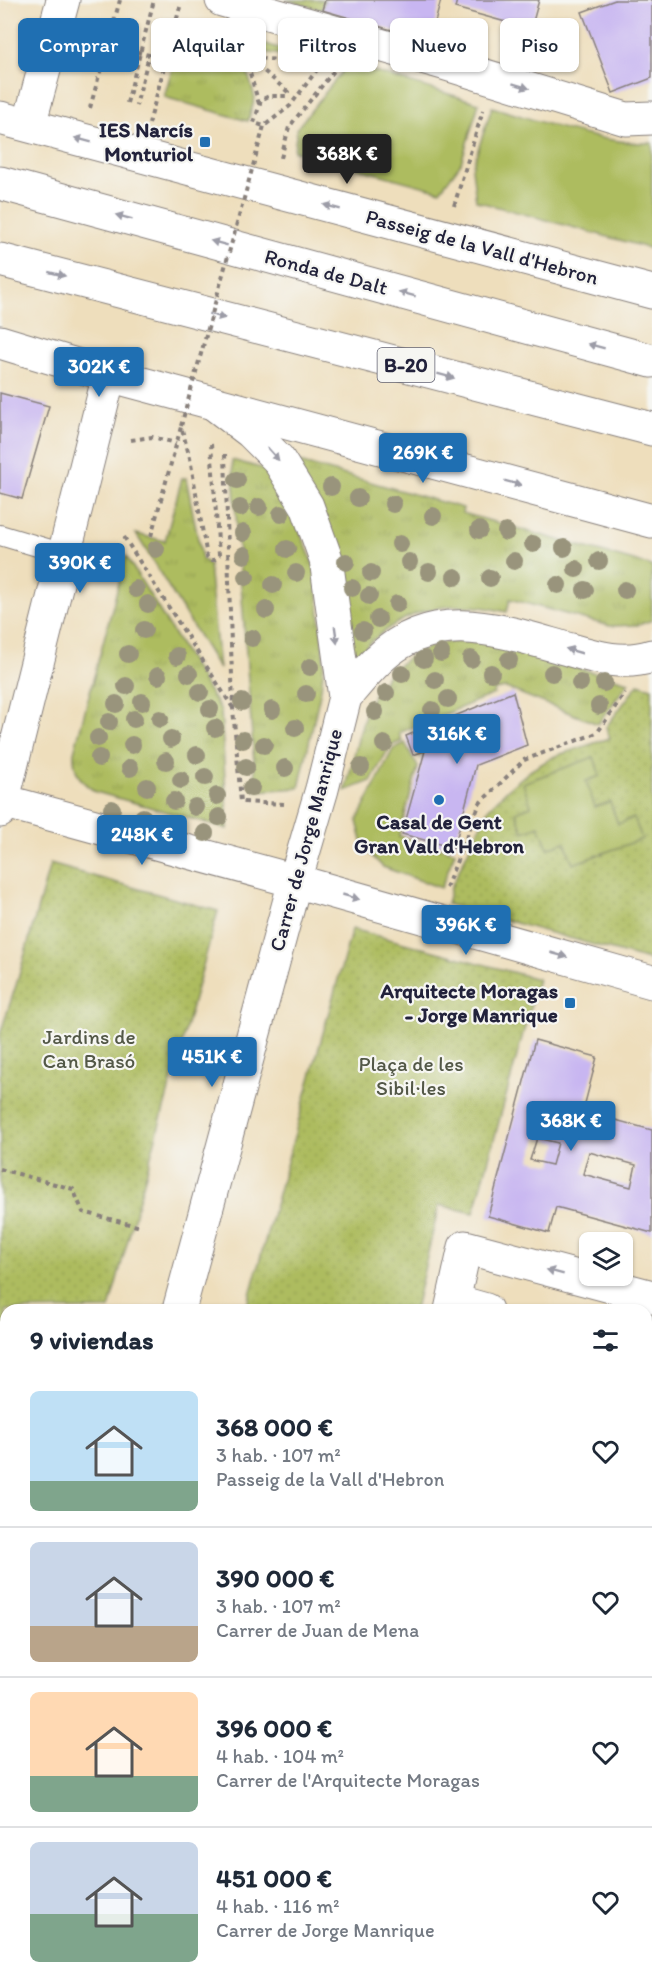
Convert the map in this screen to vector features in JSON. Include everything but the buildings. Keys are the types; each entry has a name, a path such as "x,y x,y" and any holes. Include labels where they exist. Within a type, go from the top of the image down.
{"main road":[{"path":"15,122 63,0"},
{"path":"222,0 626,118 652,118"},
{"name":"Passeig de la Vall d'Hebron","path":"15,122 652,292"},
{"name":"Ronda de Dalt","path":"9,185 652,361"},
{"name":"B-20","path":"0,260 652,429"},
{"path":"0,342 109,375 652,521"},
{"path":"109,375 1,806 295,881 652,982"},
{"name":"Carrer de Jorge Manrique","path":"180,1304 322,789 345,697 326,559 307,506 278,459 251,432 213,403"},
{"path":"345,697 380,657 397,645 435,628 455,625 495,629 605,660 628,661 648,669"},
{"path":"452,1304 465,1247 652,1297"}],"lane":[{"path":"0,535 64,554"}],"path":[{"path":"115,18 120,0"},
{"path":"127,103 154,0"},
{"path":"149,124 180,7"},
{"path":"136,106 149,55 140,53"},
{"path":"264,126 254,123 263,98 285,96 288,92 254,61 256,58 278,60"},
{"path":"90,108 100,72"},
{"path":"250,72 259,105"},
{"path":"151,536 264,126 290,106 315,72"},
{"path":"281,161 289,127 333,72"},
{"path":"453,208 485,106"},
{"path":"181,426 190,458 207,557 214,560 219,555 211,440"},
{"path":"131,440 152,437 176,443"},
{"path":"225,449 233,708 241,802 285,805"},
{"path":"124,537 233,708"},
{"path":"445,890 480,803 524,760 597,733 648,669"},
{"path":"0,1168 73,1189 83,1212 141,1227"}],"green space":[{"path":"286,0 325,0 322,10"},
{"path":"266,44 278,48 278,54 266,52"},
{"path":"171,72 247,72 255,98 248,121 164,97"},
{"path":"342,72 375,72 479,103 461,163 440,191 294,151 297,128"},
{"path":"492,107 592,136 633,143 652,143 652,249 476,201 472,168"},
{"path":"232,460 275,472 316,570 324,663 321,689 299,788 256,791"},
{"path":"292,460 463,508 462,513 652,566 652,620 639,625 610,626 510,599 507,612 484,607 442,607 405,619 387,629 354,659"},
{"path":"182,478 186,478 202,559 209,564 219,669 136,534 165,541"},
{"path":"126,556 221,711 228,829 96,792 82,780 76,771 74,752"},
{"path":"449,642 481,642 629,682 598,724 506,688 494,690 494,694 399,733 402,741 390,746 371,781 345,791 368,706 380,684 389,674 409,657 432,646"},
{"path":"638,684 652,688 652,961 447,904 451,887 489,808 531,770 555,756 610,738 606,727"},
{"path":"405,743 418,767 399,836 455,852 441,888 383,867 364,848 357,821 393,749"},
{"path":"594,757 600,776 586,781 595,807 610,802 618,824 634,818 642,839 573,864 565,842 548,848 539,826 523,832 516,812 531,806 523,783"},
{"name":"Jardins de Can Brasó","path":"50,864 218,911 110,1304 0,1304 0,1034"},
{"name":"Plaça de les Sibil·les","path":"352,929 538,979 474,1213 439,1205 416,1304 247,1304"}],"place":[{"name":"IES Narcís Monturiol","path":"205,142"},
{"name":"Casal de Gent Gran Vall d'Hebron","path":"439,800"},
{"name":"Arquitecte Moragas - Jorge Manrique","path":"570,1003"}]}
